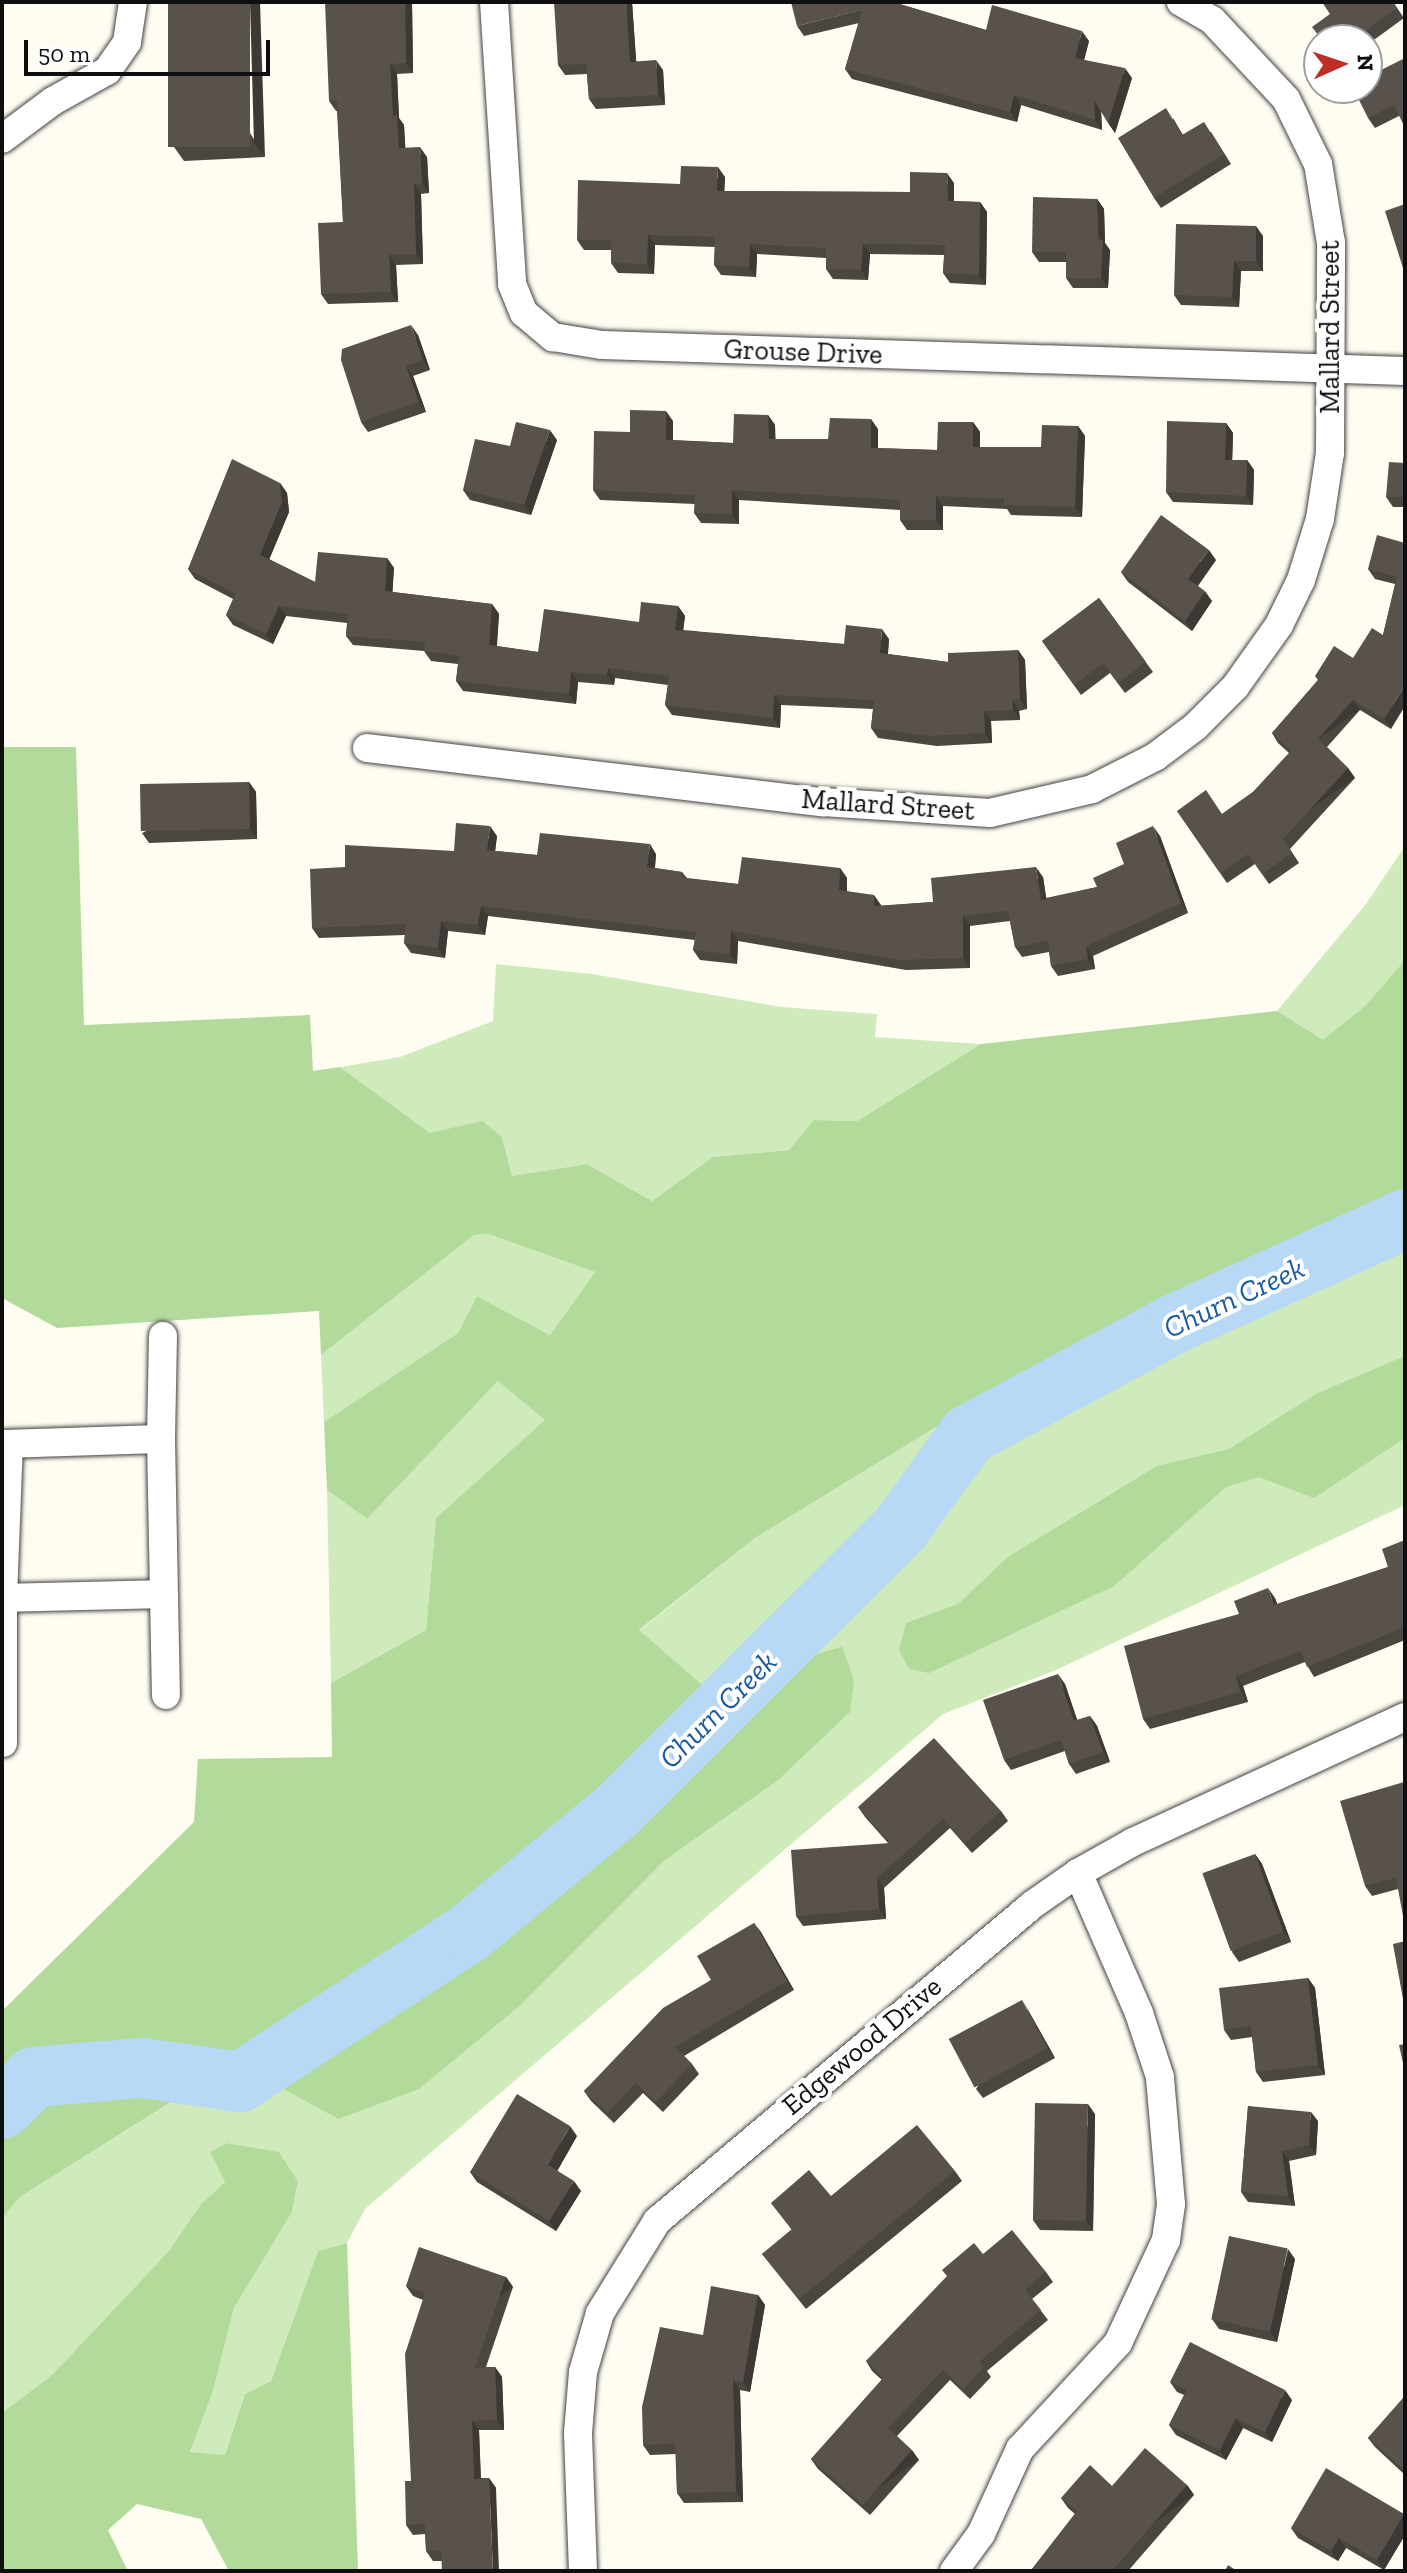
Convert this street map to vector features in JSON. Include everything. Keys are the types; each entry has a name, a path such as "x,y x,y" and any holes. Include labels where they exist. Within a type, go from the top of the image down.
{"street":[{"path":"2,139 53,101 107,71 127,42 133,2"},
{"name":"Grouse Drive","path":"494,2 512,284 524,313 553,337 602,345 1405,371"},
{"name":"Mallard Street","path":"367,748 954,813 1024,808 1092,789 1155,757 1195,727 1235,687 1279,625 1301,580 1320,519 1330,453 1331,243 1318,164 1286,99 1264,71 1212,20 1181,2"},
{"path":"163,1336 161,1439 166,1695"},
{"path":"3,1743 6,1444 161,1439"},
{"path":"3,1598 163,1594"},
{"name":"Edgewood Drive","path":"583,2571 578,2433 583,2372 600,2313 647,2233 784,2111 1078,1873 1133,1842 1405,1717"},
{"path":"954,2571 981,2534 1020,2449 1118,2343 1166,2240 1171,2204 1160,2077 1139,2013 1078,1873"}],"green space":[{"path":"2,747 76,747 84,1025 310,1015 313,1071 340,1067 430,1133 482,1121 502,1137 512,1176 587,1164 652,1201 713,1157 789,1150 814,1120 857,1121 981,1044 1277,1011 1323,1040 1366,1005 1405,960 1405,1213 1388,1212 985,1397 755,1538 639,1630 707,1689 842,1646 854,1681 850,1712 777,1781 664,1861 523,2003 419,2089 338,2119 235,2062 20,2197 2,2218 2,2011 194,1822 198,1759 332,1757 331,1683 426,1630 436,1518 545,1420 498,1381 367,1519 327,1490 324,1422 458,1333 477,1296 550,1335 595,1272 488,1234 474,1235 321,1355 319,1311 57,1328 2,1298"},
{"path":"1405,846 1405,960 1366,1005 1323,1041 1277,1011 1366,904"},
{"path":"496,964 592,974 781,1007 877,1014 875,1037 981,1044 857,1121 814,1120 789,1150 713,1157 652,1201 587,1164 512,1176 502,1137 430,1133 340,1067 400,1057 493,1021"},
{"path":"1388,1212 1405,1213 1405,1505 1056,1670 943,1714 365,2209 347,2243 318,2251 271,2381 245,2394 225,2455 190,2452 213,2391 234,2308 292,2212 298,2181 279,2152 227,2143 210,2152 225,2182 201,2204 168,2252 53,2374 2,2413 2,2218 20,2197 236,2062 338,2119 523,2003 664,1861 777,1781 841,1646 707,1689 639,1631 755,1538 985,1397"},
{"path":"488,1234 595,1272 550,1335 477,1296 458,1333 324,1422 321,1355 474,1235"},
{"path":"1405,1356 1405,1438 1314,1498 1259,1477 1226,1487 1114,1586 929,1673 909,1669 899,1650 906,1623 958,1604 1008,1557 1157,1466 1229,1449 1316,1394"},
{"path":"498,1381 546,1420 436,1518 426,1630 331,1683 327,1490 367,1519"},
{"path":"227,2143 279,2152 298,2181 292,2212 234,2308 213,2391 190,2452 225,2455 245,2394 271,2381 318,2251 347,2243 358,2571 229,2571 201,2519 137,2504 108,2530 128,2571 2,2571 2,2413 53,2374 168,2252 201,2204 225,2182 210,2152"}],"building":[{"path":"168,2 250,2 250,147 168,147"},
{"path":"325,2 405,2 406,63 390,64 393,116 397,115 399,148 420,147 422,183 414,184 416,254 389,255 391,292 321,294 318,223 343,222 337,100 329,101"},
{"path":"554,2 626,2 630,62 656,60 658,95 589,99 586,64 558,65"},
{"path":"791,2 893,2 986,30 992,5 1082,31 1075,58 1125,68 1108,123 1094,100 1095,120 1014,95 1010,112 845,69 862,10 797,26"},
{"path":"1322,2 1393,2 1397,8 1375,24 1316,24 1330,14"},
{"path":"1405,58 1405,128 1394,105 1368,118 1361,104 1383,104 1383,69"},
{"path":"1166,108 1182,135 1204,122 1224,154 1154,198 1118,138"},
{"path":"681,166 718,167 717,191 910,192 910,172 947,173 948,201 980,202 979,275 943,273 945,245 863,244 861,270 826,269 826,248 750,244 749,267 714,265 715,237 648,235 647,264 611,263 611,240 577,240 578,180 680,184"},
{"path":"1033,197 1097,199 1098,239 1103,240 1101,278 1066,278 1066,252 1032,252"},
{"path":"1405,204 1405,267 1403,268 1385,211"},
{"path":"1176,224 1256,226 1256,261 1234,261 1232,297 1174,295"},
{"path":"411,325 423,360 406,366 419,402 361,422 341,360 342,349"},
{"path":"630,410 666,411 666,440 733,443 734,414 768,415 769,439 828,439 830,418 871,419 871,448 937,450 938,422 973,422 973,447 1041,447 1042,425 1078,426 1075,507 1004,505 1004,499 936,496 936,520 900,520 900,500 732,490 732,514 694,513 695,495 593,490 594,431 630,432"},
{"path":"1167,421 1226,423 1225,460 1247,460 1246,496 1166,492"},
{"path":"516,422 550,430 524,505 463,490 475,439 510,446"},
{"path":"232,459 280,483 282,502 260,555 315,582 318,552 387,558 385,591 492,604 489,645 538,652 544,609 639,622 641,602 678,606 675,630 844,644 846,625 882,629 880,653 948,662 948,653 1018,650 1020,699 1012,701 1013,710 984,711 985,733 930,736 871,728 874,700 774,695 773,718 665,705 669,676 608,668 607,675 571,672 569,694 456,681 459,656 424,651 425,642 346,636 348,614 279,606 266,634 226,615 236,594 188,569"},
{"path":"1389,462 1405,463 1405,497 1386,497"},
{"path":"1161,515 1209,550 1188,579 1205,591 1185,621 1121,572"},
{"path":"1377,535 1405,543 1405,685 1384,719 1353,700 1318,739 1348,768 1283,839 1292,853 1262,874 1248,854 1220,873 1177,811 1206,790 1222,814 1253,792 1291,751 1272,733 1319,679 1315,676 1334,646 1353,658 1372,628 1383,635 1397,577 1368,569"},
{"path":"1099,598 1146,662 1118,683 1103,663 1074,685 1042,641"},
{"path":"249,782 250,829 141,831 140,784"},
{"path":"456,823 490,826 487,850 537,855 540,833 650,844 647,867 682,872 682,878 738,884 742,857 840,868 839,890 874,895 874,906 933,902 931,878 1036,867 1041,900 1097,887 1093,878 1124,864 1116,843 1153,826 1181,903 1086,946 1088,959 1051,966 1048,941 1015,947 1008,911 963,916 963,958 899,960 731,931 730,954 693,950 696,932 481,906 478,925 441,921 438,948 404,943 406,924 312,928 310,869 345,867 345,845 454,851"},
{"path":"1405,1540 1405,1627 1307,1667 1301,1651 1236,1676 1241,1692 1143,1719 1124,1646 1239,1614 1234,1601 1268,1588 1274,1605 1388,1567 1382,1549"},
{"path":"1058,1674 1074,1721 1090,1716 1103,1752 1069,1764 1061,1740 1004,1760 983,1700"},
{"path":"934,1738 1001,1811 965,1843 943,1819 877,1878 879,1909 796,1916 791,1850 890,1843 858,1807"},
{"path":"1404,1782 1405,1927 1396,1878 1365,1886 1340,1801"},
{"path":"1255,1854 1283,1932 1231,1951 1202,1873"},
{"path":"754,1923 787,1981 675,2047 692,2064 656,2102 636,2083 607,2113 584,2091 663,2008 711,1980 697,1956"},
{"path":"1405,1941 1405,2010 1393,1944"},
{"path":"1308,1978 1318,2065 1256,2072 1251,2026 1224,2030 1219,1988"},
{"path":"1022,2000 1048,2049 975,2088 949,2039"},
{"path":"1405,2044 1405,2072 1399,2045"},
{"path":"517,2094 570,2126 548,2165 574,2181 549,2221 470,2172"},
{"path":"1035,2103 1088,2104 1086,2221 1033,2220"},
{"path":"1248,2106 1311,2112 1309,2145 1282,2151 1288,2196 1241,2192"},
{"path":"917,2125 955,2171 799,2299 762,2254 792,2229 771,2203 809,2170 831,2196"},
{"path":"1012,2230 1046,2272 1025,2290 1041,2310 979,2362 984,2367 963,2389 943,2370 888,2428 912,2450 863,2505 811,2459 883,2378 866,2361 947,2276 942,2270 974,2243 983,2254"},
{"path":"1229,2236 1288,2248 1270,2332 1211,2319"},
{"path":"419,2247 506,2277 475,2368 495,2367 497,2420 472,2421 474,2479 489,2478 493,2571 442,2571 441,2550 426,2551 425,2524 406,2525 405,2481 411,2481 405,2354 425,2293 406,2286"},
{"path":"711,2286 758,2295 743,2382 733,2380 736,2492 677,2493 675,2444 643,2445 642,2407 660,2327 703,2335"},
{"path":"1190,2342 1285,2390 1265,2432 1236,2418 1220,2450 1169,2425 1187,2390 1170,2382"},
{"path":"1405,2396 1405,2471 1368,2438"},
{"path":"1145,2448 1187,2485 1112,2571 1032,2569 1077,2511 1061,2498 1090,2465 1112,2486"},
{"path":"1326,2468 1404,2514 1377,2560 1339,2538 1331,2551 1291,2528"}],"waterway":[{"name":"Churn Creek","path":"2,2109 34,2077 142,2068 240,2082 470,1932 618,1810 900,1529 968,1435 1174,1324 1405,1219"}]}
